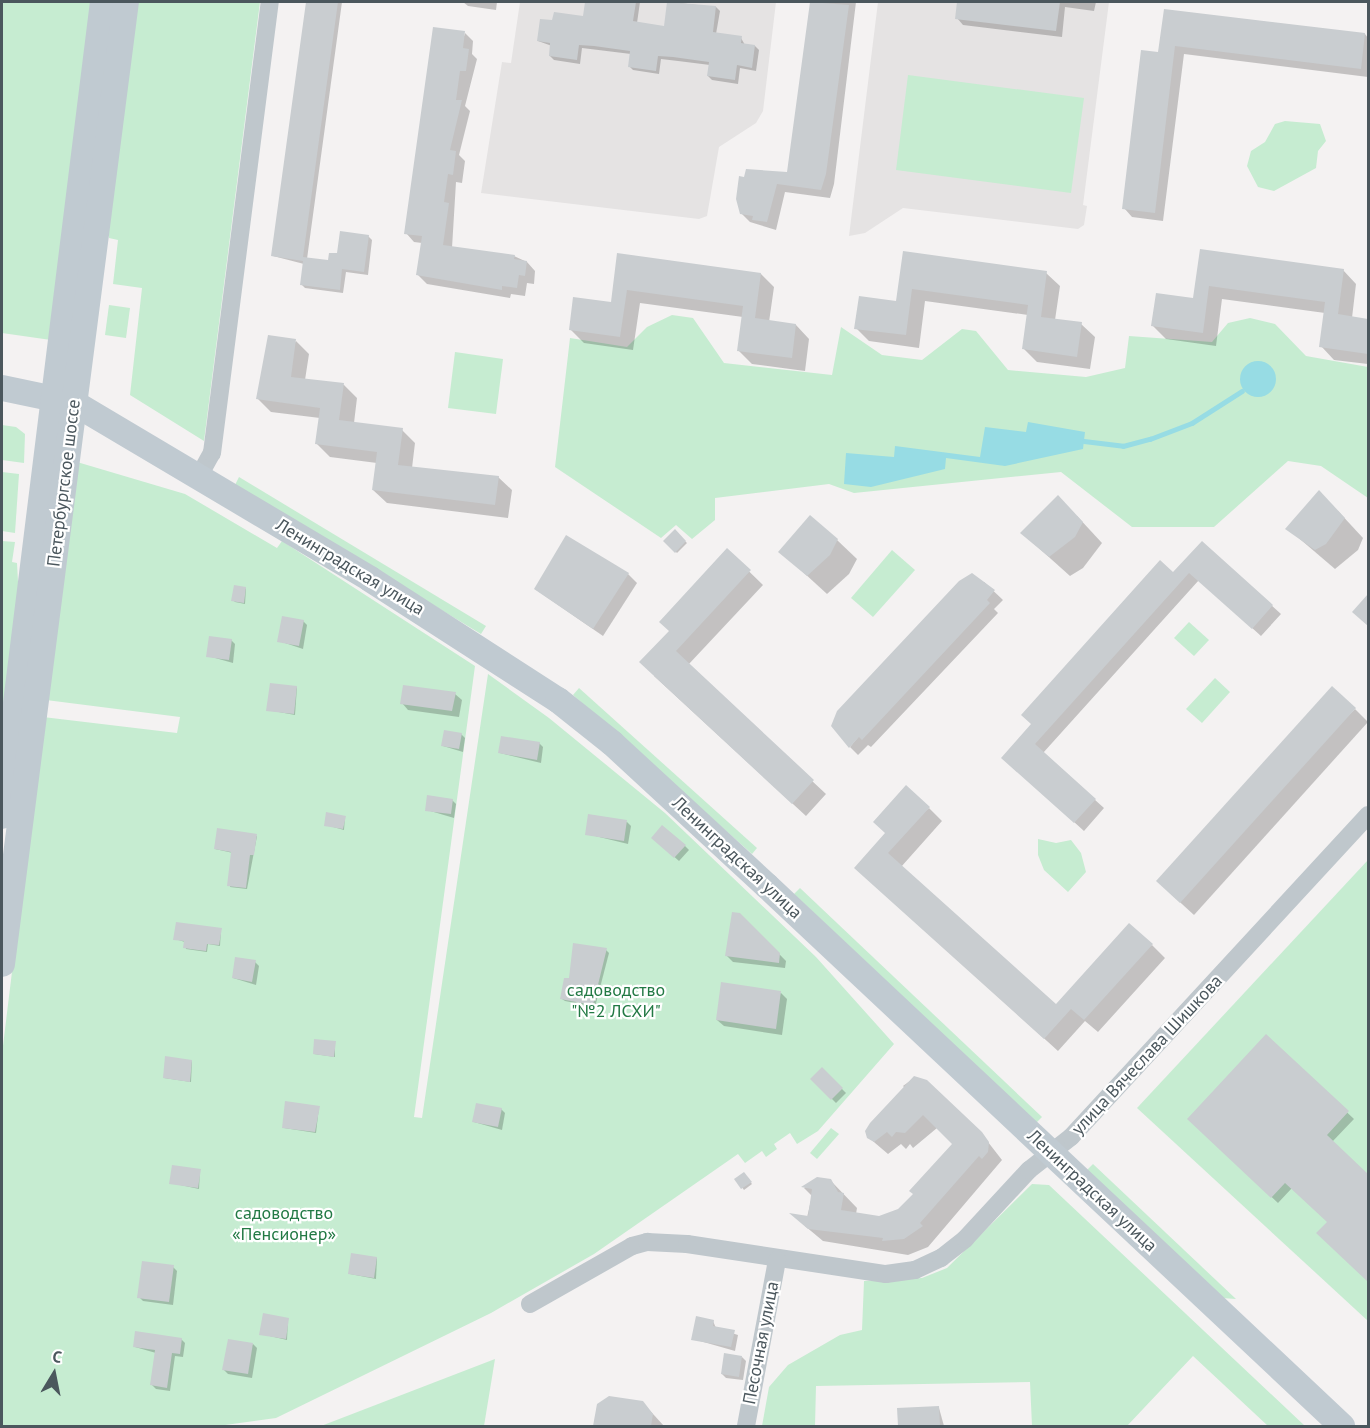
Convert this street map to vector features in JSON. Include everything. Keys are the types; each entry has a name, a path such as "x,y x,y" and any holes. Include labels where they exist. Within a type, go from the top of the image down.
{"main road":[{"name":"Петербургское шоссе","path":"2,964 103,2"},
{"name":"Петербургское шоссе","path":"2,816 63,399 126,2"},
{"path":"2,388 63,399"},
{"name":"Ленинградская улица","path":"63,399 199,476 495,657 612,743 1342,1426"}],"street":[{"path":"199,476 212,453 270,2"},
{"name":"улица Вячеслава Шишкова","path":"530,1304 632,1246 647,1242 687,1244 777,1260 886,1275 915,1270 941,1258 965,1239 1051,1152 1071,1137 1368,815"},
{"name":"Песочная улица","path":"746,1426 777,1260"}],"shaded area":[{"path":"520,2 776,2 763,111 756,123 719,147 707,216 699,219 481,193 502,62 511,63"},
{"path":"878,2 1109,2 1083,205 1087,206 1084,225 1078,229 903,208 865,233 849,236"}],"green space":[{"path":"2,2 91,2 51,340 2,333"},
{"path":"136,2 260,2 204,441 130,395 142,288 113,284 118,240 109,238 109,210"},
{"path":"908,75 1084,98 1071,193 896,170"},
{"path":"1285,121 1320,124 1326,141 1318,151 1316,168 1274,191 1258,187 1247,166 1251,151 1265,142 1275,124"},
{"path":"109,305 130,308 126,338 105,335"},
{"path":"672,315 693,318 724,363 832,375 841,327 882,355 922,360 962,329 976,331 1008,370 1086,377 1125,368 1129,336 1212,342 1228,323 1250,318 1275,324 1306,356 1368,367 1368,498 1321,466 1288,461 1214,527 1132,527 1061,472 854,493 829,484 715,498 715,520 692,539 676,525 661,538 555,467 570,338 627,347 647,327"},
{"path":"455,352 503,359 496,414 448,408"},
{"path":"2,425 16,427 25,434 24,463 2,460"},
{"path":"77,462 185,494 277,548 282,541 475,666 414,1117 422,1118 488,674 549,718 665,813 816,957 894,1044 818,1131 797,1144 790,1133 774,1144 777,1149 766,1157 762,1151 745,1163 738,1154 594,1254 491,1313 276,1418 218,1426 2,1426 2,1054 43,717 177,733 180,717 46,700"},
{"path":"2,472 19,474 15,533 2,531"},
{"path":"239,477 486,626 481,634 235,485"},
{"path":"2,541 15,542 12,562 17,563 19,600 2,740"},
{"path":"892,550 915,570 873,617 851,598"},
{"path":"1189,622 1209,640 1194,656 1174,638"},
{"path":"1215,678 1230,692 1202,723 1186,709"},
{"path":"579,688 757,848 752,854 573,695"},
{"path":"1038,839 1056,843 1071,840 1081,853 1086,872 1068,892 1044,870 1038,855"},
{"path":"1368,860 1368,1321 1137,1108"},
{"path":"800,888 1042,1117 1036,1123 794,894"},
{"path":"831,1128 839,1134 817,1159 810,1153"},
{"path":"1093,1164 1236,1299 1222,1298 1087,1170"},
{"path":"1032,1184 1049,1185 1305,1426 1268,1426 1193,1356 1127,1426 1032,1426 1030,1382 816,1386 815,1426 762,1426 769,1387 788,1365 840,1335 862,1330 864,1281 922,1278 947,1268"},
{"path":"495,1359 484,1426 321,1426"}],"water":[{"path":"1258,361 1271,366 1276,379 1271,392 1258,397 1245,392 1240,379 1245,366"},
{"path":"1028,422 1085,432 1083,449 1005,466 946,458 945,469 871,487 844,484 846,453 894,457 895,446 980,457 985,427 1026,432"}],"building":[{"path":"306,2 338,2 303,257 328,260 329,253 337,253 340,231 369,235 364,272 342,269 340,290 300,285 303,261 271,256"},
{"path":"585,2 636,2 633,21 664,26 667,2 716,6 713,32 742,36 741,43 755,45 752,68 737,65 735,80 707,76 709,62 673,57 658,56 656,71 628,67 630,51 594,46 579,45 577,60 549,56 550,43 537,41 540,19 552,20 554,12 583,16"},
{"path":"810,2 849,5 826,174 821,190 777,184 767,222 752,220 753,216 740,214 736,199 739,176 744,177 746,169 787,172"},
{"path":"957,2 1060,2 1056,31 955,19"},
{"path":"1164,9 1365,33 1361,69 1175,46 1155,213 1122,209 1141,50 1158,52"},
{"path":"433,27 465,31 463,48 469,49 466,71 460,71 456,100 462,100 450,150 456,151 453,175 448,174 444,202 449,203 443,245 515,255 514,259 527,261 525,276 519,275 517,288 502,286 502,290 416,275 422,236 404,234"},
{"path":"1200,249 1344,269 1338,314 1368,319 1368,354 1319,347 1325,302 1209,286 1203,333 1151,326 1156,293 1193,298"},
{"path":"903,251 1047,271 1041,317 1082,322 1077,357 1022,349 1028,305 912,289 906,335 854,329 859,296 896,301"},
{"path":"617,253 761,273 755,318 796,324 792,358 737,351 743,306 627,290 620,337 569,330 573,297 611,302"},
{"path":"268,335 296,339 291,377 344,383 339,420 403,428 398,465 499,476 495,505 372,490 377,452 315,444 320,408 256,399"},
{"path":"1319,490 1345,518 1326,544 1315,550 1285,529"},
{"path":"1058,495 1083,522 1075,537 1049,557 1020,533"},
{"path":"810,515 838,539 830,555 807,576 778,552"},
{"path":"675,529 686,541 675,553 663,541"},
{"path":"566,535 629,573 593,629 534,589"},
{"path":"1202,541 1273,605 1252,629 1189,573 1035,744 1096,799 1074,823 1001,758 1031,724 1021,715 1160,560 1173,572"},
{"path":"727,548 751,570 676,651 814,780 792,804 639,662 669,631 659,622"},
{"path":"972,573 995,590 987,600 990,603 862,740 859,737 849,748 831,726 837,711 959,581"},
{"path":"234,585 246,587 244,603 231,601"},
{"path":"1368,594 1368,626 1352,612"},
{"path":"282,616 304,620 299,646 277,642"},
{"path":"209,636 232,639 229,660 206,657"},
{"path":"270,683 297,686 294,714 266,711"},
{"path":"403,685 456,692 452,711 400,704"},
{"path":"1332,686 1356,708 1180,903 1156,881"},
{"path":"444,730 462,733 459,749 441,746"},
{"path":"501,736 540,742 537,760 498,753"},
{"path":"906,785 930,807 888,853 1056,1004 1129,923 1153,944 1084,1020 1071,1009 1044,1039 854,868 885,833 873,822"},
{"path":"427,795 453,799 451,814 425,811"},
{"path":"326,812 346,816 343,829 324,826"},
{"path":"588,814 627,820 624,841 585,835"},
{"path":"662,825 686,845 674,858 651,838"},
{"path":"217,828 257,834 254,855 250,855 246,888 227,886 231,852 214,849"},
{"path":"732,912 740,913 780,953 779,963 725,956"},
{"path":"176,922 222,928 219,945 207,944 206,951 183,948 184,941 173,940"},
{"path":"573,943 607,948 593,1005 560,999 564,978 569,978"},
{"path":"235,957 256,960 252,982 232,978"},
{"path":"721,982 781,991 776,1029 716,1020"},
{"path":"1266,1034 1349,1111 1327,1135 1368,1174 1368,1282 1316,1233 1327,1222 1285,1183 1271,1198 1187,1119"},
{"path":"314,1039 336,1041 334,1057 313,1054"},
{"path":"165,1056 192,1060 190,1082 163,1078"},
{"path":"822,1067 843,1088 831,1100 810,1079"},
{"path":"914,1076 927,1080 982,1132 989,1142 988,1152 982,1159 979,1156 920,1223 923,1226 904,1239 882,1241 883,1238 808,1229 789,1213 808,1216 812,1189 801,1187 817,1177 831,1179 838,1192 844,1193 841,1210 879,1216 898,1209 913,1194 909,1191 952,1144 923,1115 905,1133 896,1132 892,1137 887,1132 874,1142 867,1138 865,1131 870,1123"},
{"path":"285,1101 320,1106 315,1132 282,1128"},
{"path":"476,1103 502,1108 498,1127 472,1122"},
{"path":"172,1165 201,1169 198,1188 169,1184"},
{"path":"744,1172 752,1182 741,1189 734,1179"},
{"path":"351,1253 377,1257 374,1278 348,1274"},
{"path":"142,1261 174,1265 169,1302 137,1298"},
{"path":"263,1313 289,1318 286,1339 259,1335"},
{"path":"696,1316 714,1320 713,1326 735,1330 731,1347 691,1340"},
{"path":"135,1331 182,1338 180,1354 172,1353 167,1388 150,1385 155,1350 133,1347"},
{"path":"228,1339 253,1343 248,1374 222,1370"},
{"path":"724,1353 742,1356 739,1377 721,1374"},
{"path":"609,1396 643,1401 653,1414 651,1426 593,1426 597,1404"},
{"path":"939,1406 940,1426 898,1426 897,1408"}],"waterway":[{"path":"1084,441 1123,446 1150,439 1192,423 1242,391"}],"park label":[{"name":"садоводство \"№2 ЛСХИ\"","path":"616,1001"},
{"name":"садоводство «Пенсионер»","path":"284,1224"}]}
